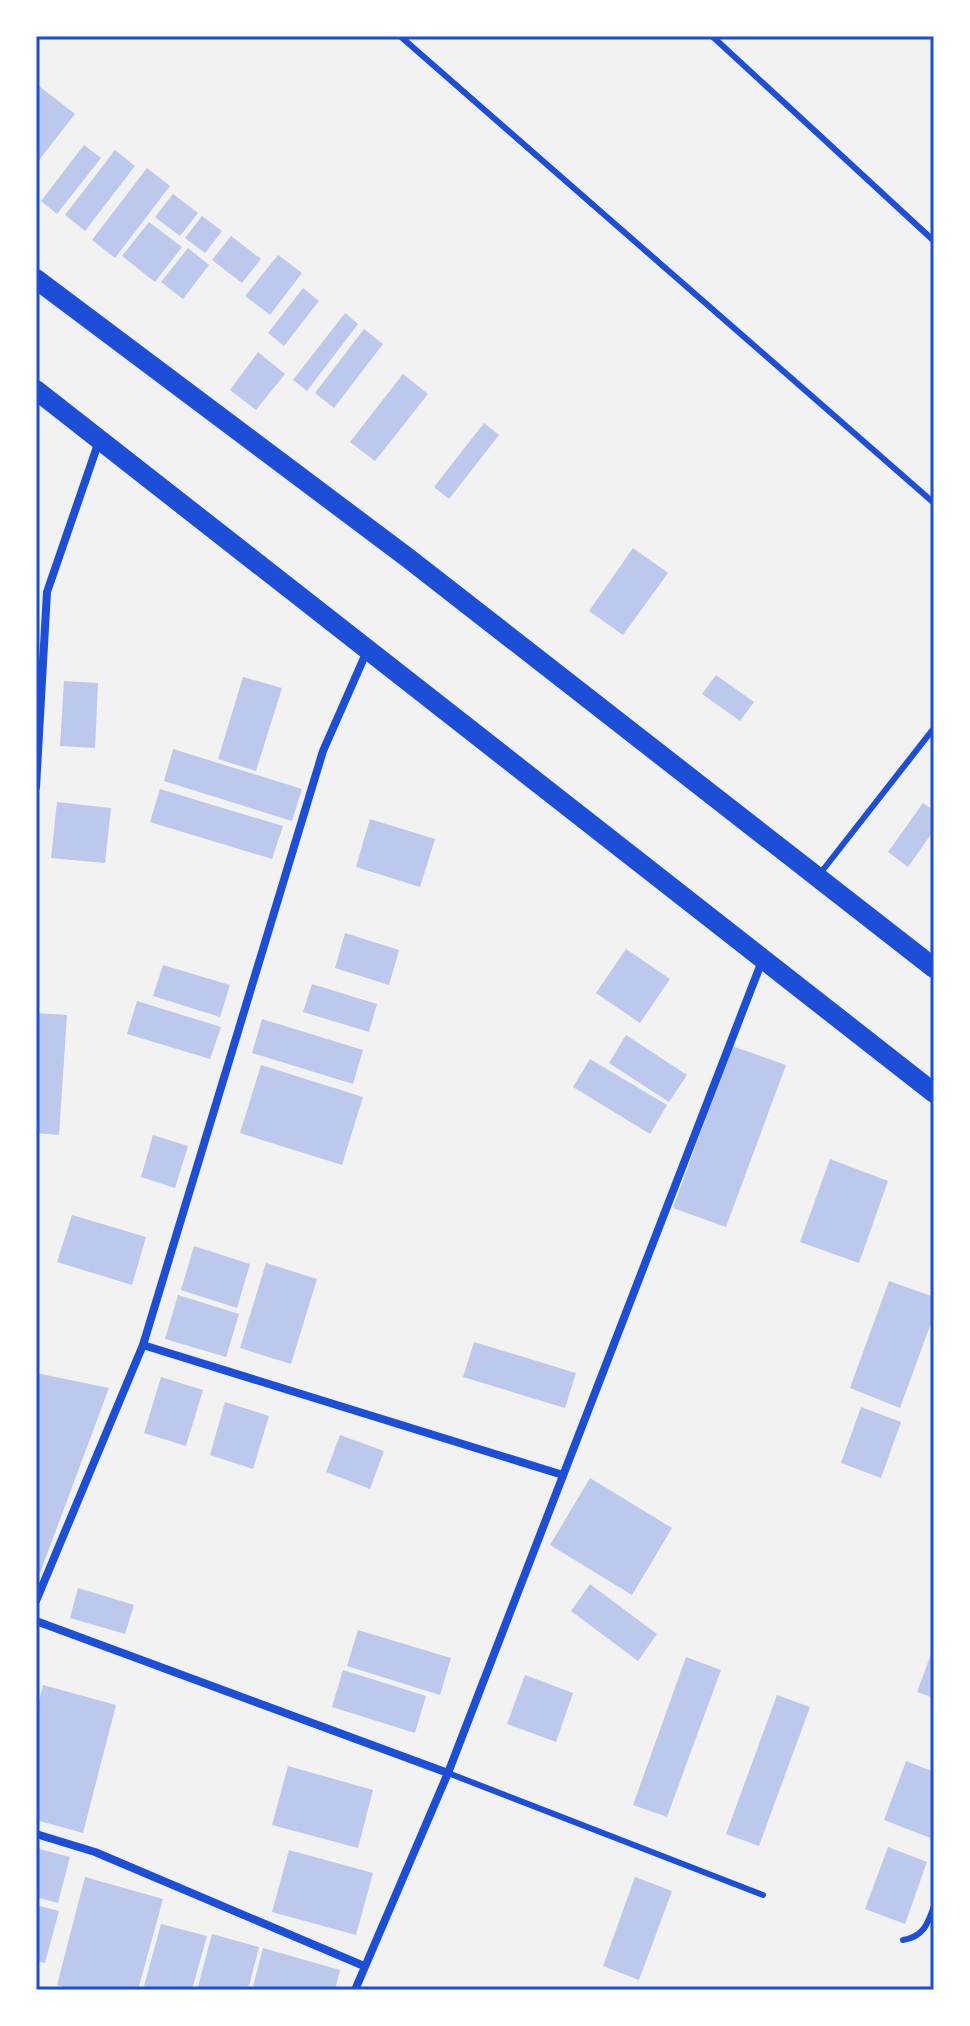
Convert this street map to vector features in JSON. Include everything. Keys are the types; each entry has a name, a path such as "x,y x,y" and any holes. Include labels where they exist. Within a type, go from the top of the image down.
{"main road":[{"path":"36,279 396,549 934,968"},
{"path":"36,390 934,1093"}],"street":[{"path":"36,787 47,592 99,440"},
{"path":"36,1601 143,1345 323,751 367,650"},
{"path":"355,1990 448,1773 762,961"},
{"path":"143,1345 563,1475"},
{"path":"36,1621 448,1773"},
{"path":"36,1834 95,1852 364,1966"}],"lane":[{"path":"400,36 934,503"},
{"path":"712,36 934,241"},
{"path":"817,878 934,728"},
{"path":"448,1773 763,1895"},
{"path":"903,1940 915,1938 927,1925 934,1906"}],"building":[{"path":"39,86 75,114 36,164 36,90"},
{"path":"84,145 101,158 57,214 41,201"},
{"path":"115,150 135,166 85,231 65,215"},
{"path":"147,168 170,186 115,258 92,240"},
{"path":"173,194 198,213 180,236 155,217"},
{"path":"202,216 222,231 205,253 185,238"},
{"path":"149,222 182,247 155,282 122,256"},
{"path":"231,236 261,259 242,283 212,260"},
{"path":"188,248 209,265 183,299 161,282"},
{"path":"278,255 302,273 270,315 245,296"},
{"path":"303,288 319,301 284,346 268,333"},
{"path":"345,313 358,324 307,391 293,380"},
{"path":"364,329 383,344 334,408 315,393"},
{"path":"258,352 285,374 256,410 230,390"},
{"path":"403,374 428,394 375,461 350,442"},
{"path":"484,423 499,435 449,499 434,487"},
{"path":"633,548 668,573 623,635 589,611"},
{"path":"716,675 754,702 740,721 702,694"},
{"path":"243,677 282,688 256,771 218,759"},
{"path":"64,681 98,683 95,748 60,746"},
{"path":"173,749 302,789 292,821 164,781"},
{"path":"160,789 283,826 272,859 150,822"},
{"path":"57,802 111,808 105,863 51,858"},
{"path":"923,803 934,811 934,830 908,867 888,852"},
{"path":"370,819 435,839 420,887 356,867"},
{"path":"345,933 399,950 389,985 335,968"},
{"path":"626,949 670,979 640,1023 596,993"},
{"path":"163,965 230,985 220,1017 153,996"},
{"path":"312,984 377,1004 369,1032 303,1012"},
{"path":"137,1001 221,1027 210,1059 127,1034"},
{"path":"36,1013 67,1015 59,1135 36,1133"},
{"path":"262,1019 363,1050 353,1084 252,1053"},
{"path":"626,1035 687,1075 669,1102 609,1063"},
{"path":"732,1046 786,1065 726,1227 673,1208"},
{"path":"590,1059 667,1105 650,1134 573,1087"},
{"path":"261,1065 363,1097 342,1165 240,1133"},
{"path":"153,1135 188,1146 175,1188 141,1177"},
{"path":"830,1159 888,1181 859,1263 800,1242"},
{"path":"72,1215 146,1237 132,1285 57,1262"},
{"path":"194,1246 250,1264 237,1308 181,1290"},
{"path":"266,1263 317,1279 291,1364 240,1348"},
{"path":"889,1281 934,1297 934,1315 900,1408 850,1388"},
{"path":"178,1295 239,1314 226,1357 165,1339"},
{"path":"474,1342 576,1373 565,1408 463,1377"},
{"path":"36,1373 109,1388 40,1573 36,1569"},
{"path":"161,1377 203,1390 186,1446 144,1433"},
{"path":"225,1402 269,1416 253,1469 210,1455"},
{"path":"861,1407 901,1422 881,1478 841,1463"},
{"path":"340,1435 384,1451 370,1489 326,1472"},
{"path":"590,1478 672,1528 632,1595 550,1545"},
{"path":"590,1584 657,1634 638,1661 571,1611"},
{"path":"78,1588 134,1605 125,1634 70,1618"},
{"path":"358,1630 451,1658 440,1695 347,1666"},
{"path":"934,1646 934,1698 917,1692"},
{"path":"686,1657 721,1670 667,1817 633,1805"},
{"path":"343,1670 426,1696 415,1733 332,1707"},
{"path":"525,1675 573,1693 556,1742 507,1724"},
{"path":"43,1685 116,1705 83,1833 36,1820 36,1713"},
{"path":"777,1695 810,1707 759,1846 726,1834"},
{"path":"906,1761 934,1772 933,1839 884,1820"},
{"path":"288,1766 373,1790 358,1848 272,1825"},
{"path":"888,1847 927,1862 905,1924 865,1909"},
{"path":"36,1848 70,1857 58,1903 36,1897"},
{"path":"289,1850 373,1873 356,1935 272,1912"},
{"path":"85,1877 163,1899 138,1990 76,1990 57,1985"},
{"path":"635,1877 672,1891 639,1980 603,1966"},
{"path":"36,1905 59,1911 45,1963 36,1961"},
{"path":"161,1924 207,1936 192,1990 143,1990"},
{"path":"212,1934 259,1947 248,1990 197,1990"},
{"path":"263,1948 340,1970 335,1990 252,1990"}]}
